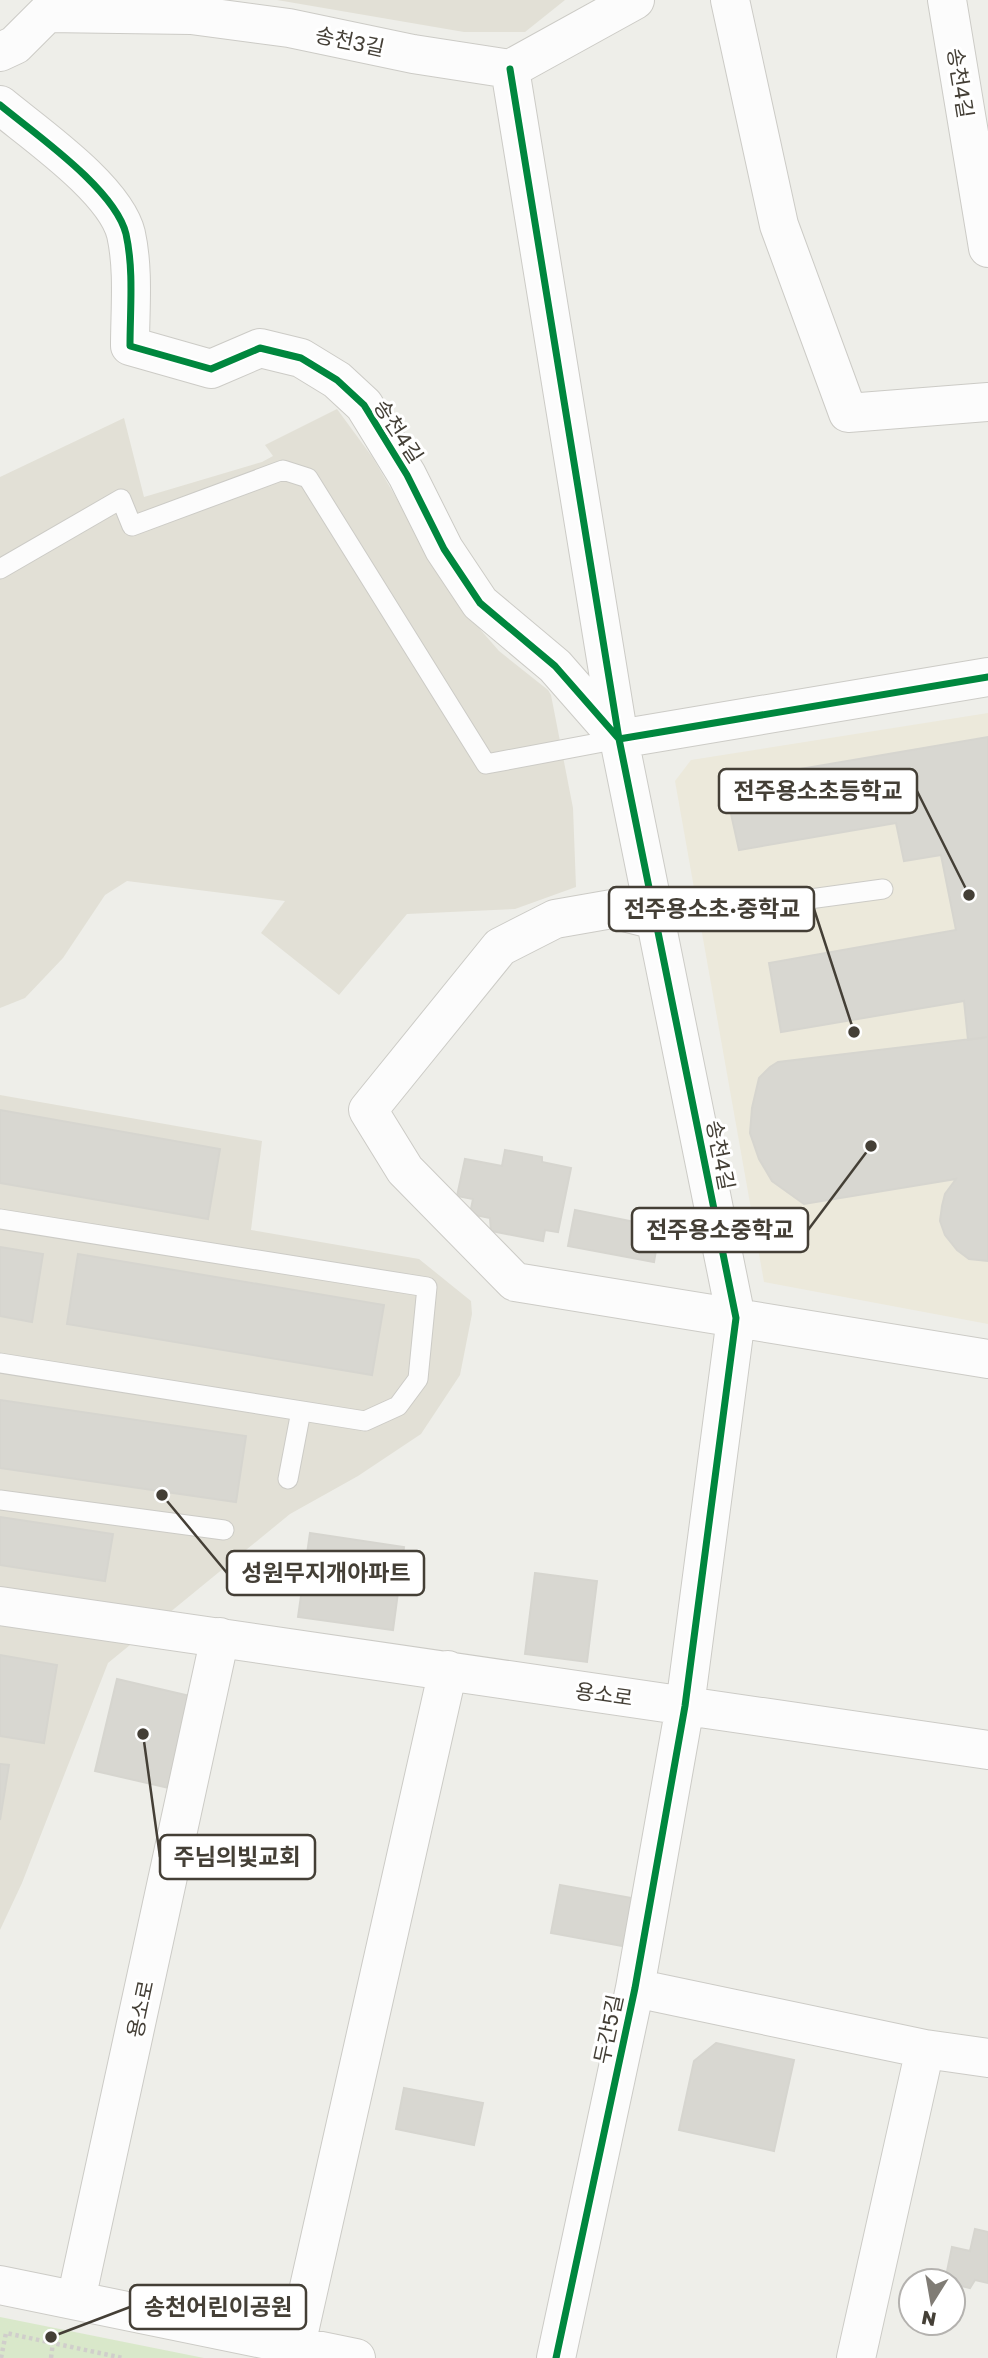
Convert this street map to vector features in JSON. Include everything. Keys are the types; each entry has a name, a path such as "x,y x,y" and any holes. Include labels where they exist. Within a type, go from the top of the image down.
{"street":[{"path":"510,69 635,0"},
{"path":"730,0 779,225 848,413 988,402"},
{"name":"송천4길","path":"947,0 988,248"},
{"name":"송천3길","path":"0,52 15,46 46,7 191,15 289,28 414,54 510,69"},
{"name":"송천4길","path":"510,69 619,739 736,1318 685,1706"},
{"name":"송천4길","path":"0,105 77,167 111,204 125,232 130,279 130,346 211,369 260,348 301,358 337,380 364,405 407,475 444,549 480,603 555,666 619,739"},
{"path":"619,739 988,677"},
{"path":"656,920 612,909 555,919 500,947 368,1110 405,1170 516,1282 988,1359"},
{"name":"용소로","path":"0,1606 988,1750"},
{"name":"용소로","path":"76,2300 220,1637"},
{"path":"296,2345 448,1670"},
{"name":"두간5길","path":"556,2358 635,1988 685,1706"},
{"name":"두간5길","path":"635,1988 925,2049 988,2058"},
{"path":"856,2358 925,2049"},
{"path":"0,2285 356,2358"}],"lane":[{"path":"0,569 121,499 132,526 284,470 307,478 486,764 619,739"},
{"path":"656,920 883,889"},
{"path":"0,1219 427,1287 418,1380 398,1406 365,1421 0,1363"},
{"path":"288,1479 301,1411"},
{"path":"0,1500 224,1530"}],"path":[{"path":"0,2332 124,2358"},
{"path":"1,2358 6,2333"},
{"path":"51,2358 53,2343"}],"shaded area":[{"path":"277,0 565,0 525,32 464,32"},
{"path":"337,409 373,458 458,604 499,651 551,695 573,808 576,887 515,909 407,914 339,995 261,933 285,901 127,881 105,895 63,958 25,998 0,1008 0,477 124,418 144,497 262,462 273,456 265,445"},
{"path":"988,713 988,1324 764,1282 675,781 691,760"},
{"path":"0,1095 262,1141 251,1230 419,1259 471,1301 472,1314 460,1375 421,1434 358,1476 290,1514 108,1663 22,1883 0,1930"}],"green space":[{"path":"0,2317 204,2358 0,2358"}],"building":[{"path":"988,737 988,1037 968,1040 964,1001 781,1032 769,963 956,930 941,855 904,861 896,823 739,850 724,782"},
{"path":"988,1037 988,1261 969,1259 957,1250 945,1235 940,1221 942,1206 945,1194 956,1179 804,1204 772,1181 759,1159 750,1133 759,1078 770,1067 778,1062"},
{"path":"0,1110 220,1149 208,1219 0,1183"},
{"path":"505,1150 542,1157 542,1162 571,1168 558,1232 545,1230 543,1241 491,1231 490,1218 470,1214 473,1199 457,1196 465,1159 502,1166"},
{"path":"575,1210 660,1227 654,1262 568,1246"},
{"path":"0,1247 43,1254 32,1322 0,1316"},
{"path":"78,1254 384,1305 372,1375 67,1324"},
{"path":"0,1400 246,1436 236,1502 0,1468"},
{"path":"0,1517 113,1534 105,1581 0,1565"},
{"path":"310,1533 404,1547 393,1630 298,1617"},
{"path":"535,1573 597,1581 587,1662 525,1654"},
{"path":"0,1655 57,1665 44,1743 0,1736"},
{"path":"117,1679 190,1696 169,1788 95,1771"},
{"path":"0,1764 9,1765 0,1820"},
{"path":"560,1885 637,1899 628,1947 551,1933"},
{"path":"716,2043 794,2060 774,2151 679,2130 694,2061"},
{"path":"404,2088 483,2103 474,2145 396,2129"},
{"path":"975,2229 988,2232 988,2283 975,2280 970,2288 967,2287 967,2267 948,2267 952,2247 970,2251"}],"cycle path":[{"path":"510,69 619,739 736,1318 685,1706 635,1988 556,2358"},
{"path":"0,105 91,181 119,217 126,234 130,262 130,346 211,369 260,348 301,358 337,380 364,405 407,475 444,549 480,603 555,666 619,739 988,677"}],"place":[{"name":"전주용소초등학교","path":"969,895"},
{"name":"전주용소초·중학교","path":"854,1032"},
{"name":"전주용소중학교","path":"871,1146"},
{"name":"성원무지개아파트","path":"162,1495"},
{"name":"주님의빛교회","path":"143,1734"},
{"name":"송천어린이공원","path":"51,2337"}]}
